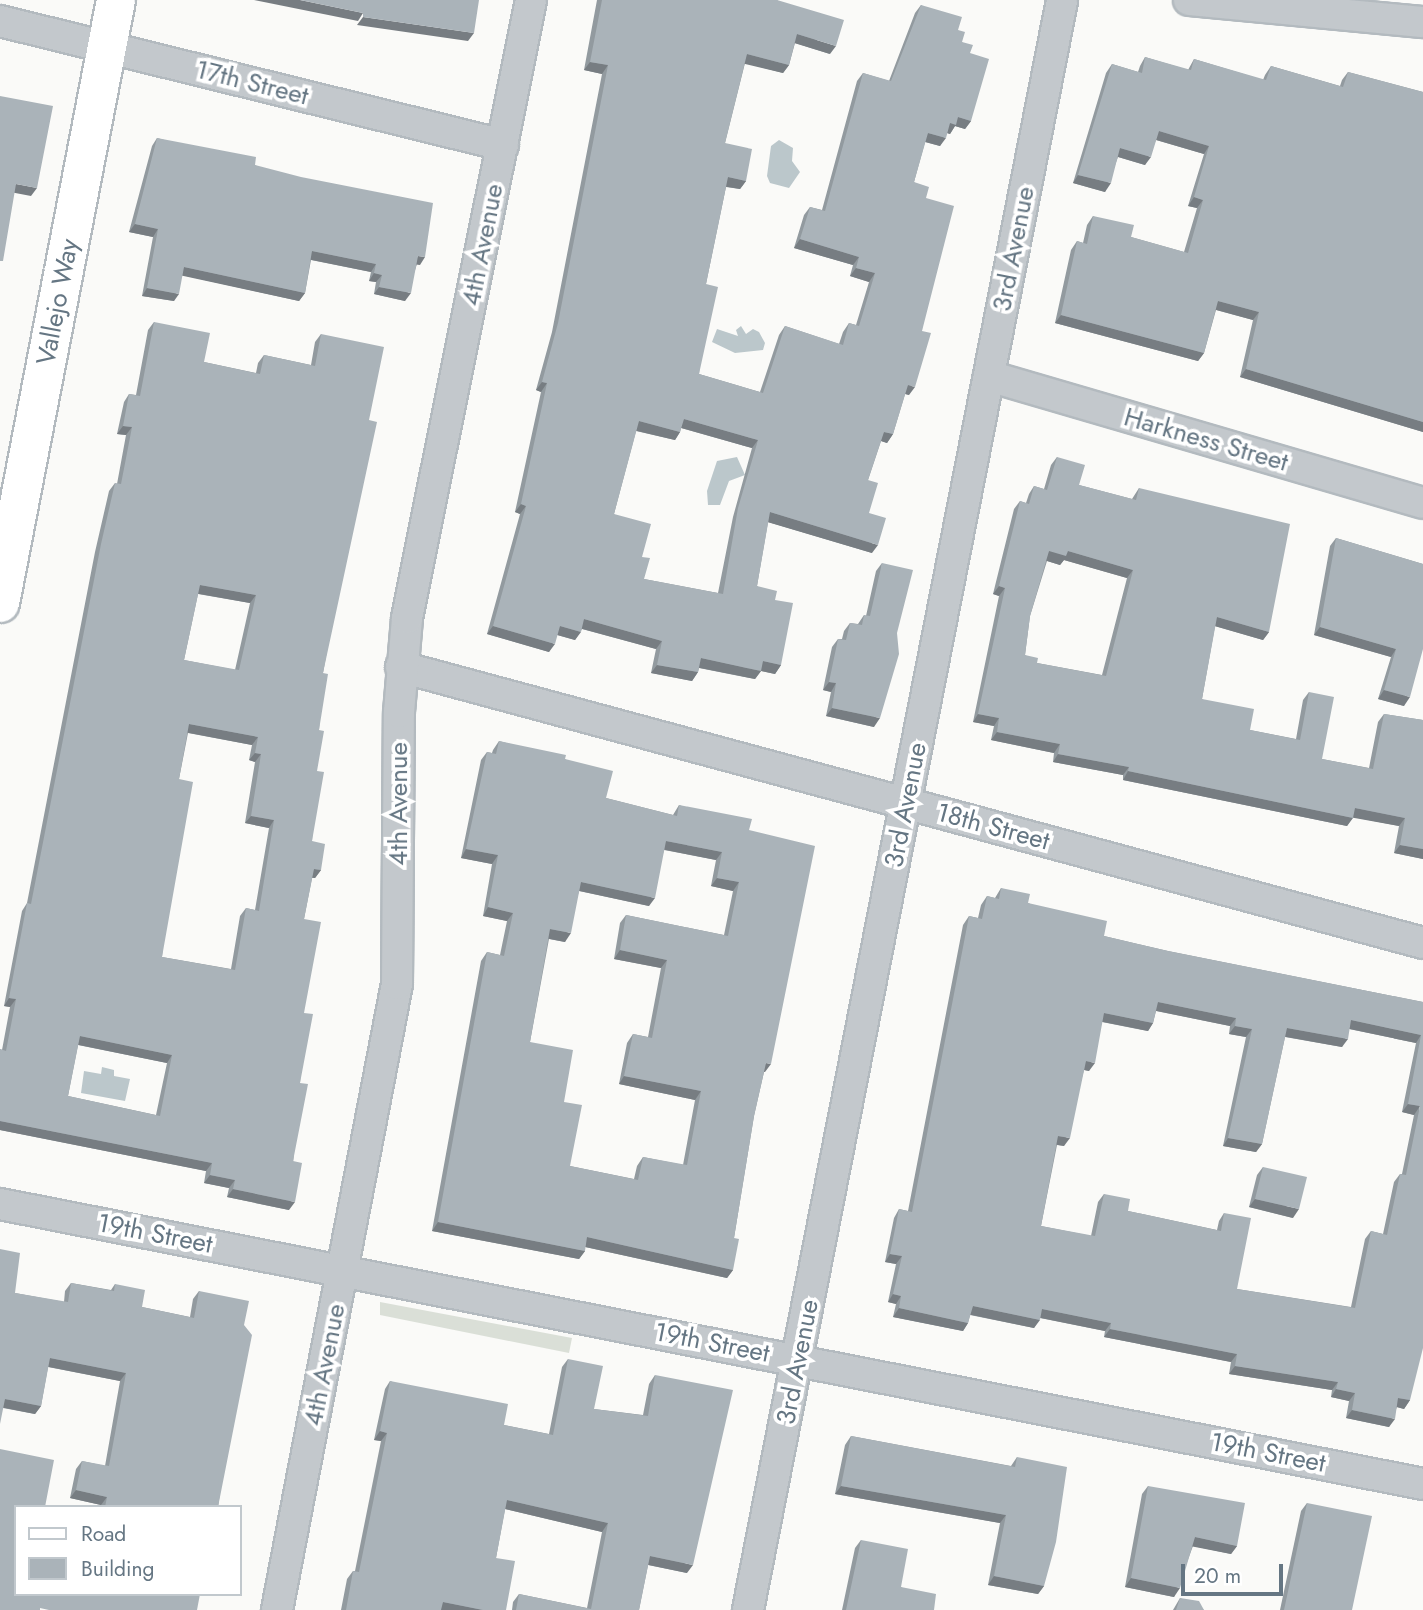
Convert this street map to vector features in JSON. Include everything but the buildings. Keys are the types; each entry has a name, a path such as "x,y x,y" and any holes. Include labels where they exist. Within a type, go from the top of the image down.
{"street":[{"name":"Vallejo Way","path":"0,603 116,0"},
{"name":"4th Avenue","path":"277,1610 397,984 401,667 531,0"},
{"name":"3rd Avenue","path":"748,1610 799,1360 1062,0"},
{"path":"1189,0 1423,22"},
{"name":"17th Street","path":"0,21 503,145"},
{"name":"Harkness Street","path":"989,376 1423,503"},
{"name":"18th Street","path":"401,667 1423,943"},
{"name":"19th Street","path":"0,1205 1423,1484"}],"shaded area":[{"path":"779,140 793,148 792,161 800,172 789,188 770,183 767,176 771,146"},
{"path":"741,326 746,334 753,329 759,332 765,343 763,350 735,353 712,342 717,329 738,336 736,330"},
{"path":"737,457 745,475 729,481 720,505 708,505 707,491 717,461"},
{"path":"102,1067 114,1070 114,1076 130,1079 125,1101 81,1093 84,1071 101,1074"},
{"path":"380,1302 572,1338 569,1353 380,1315"}]}
